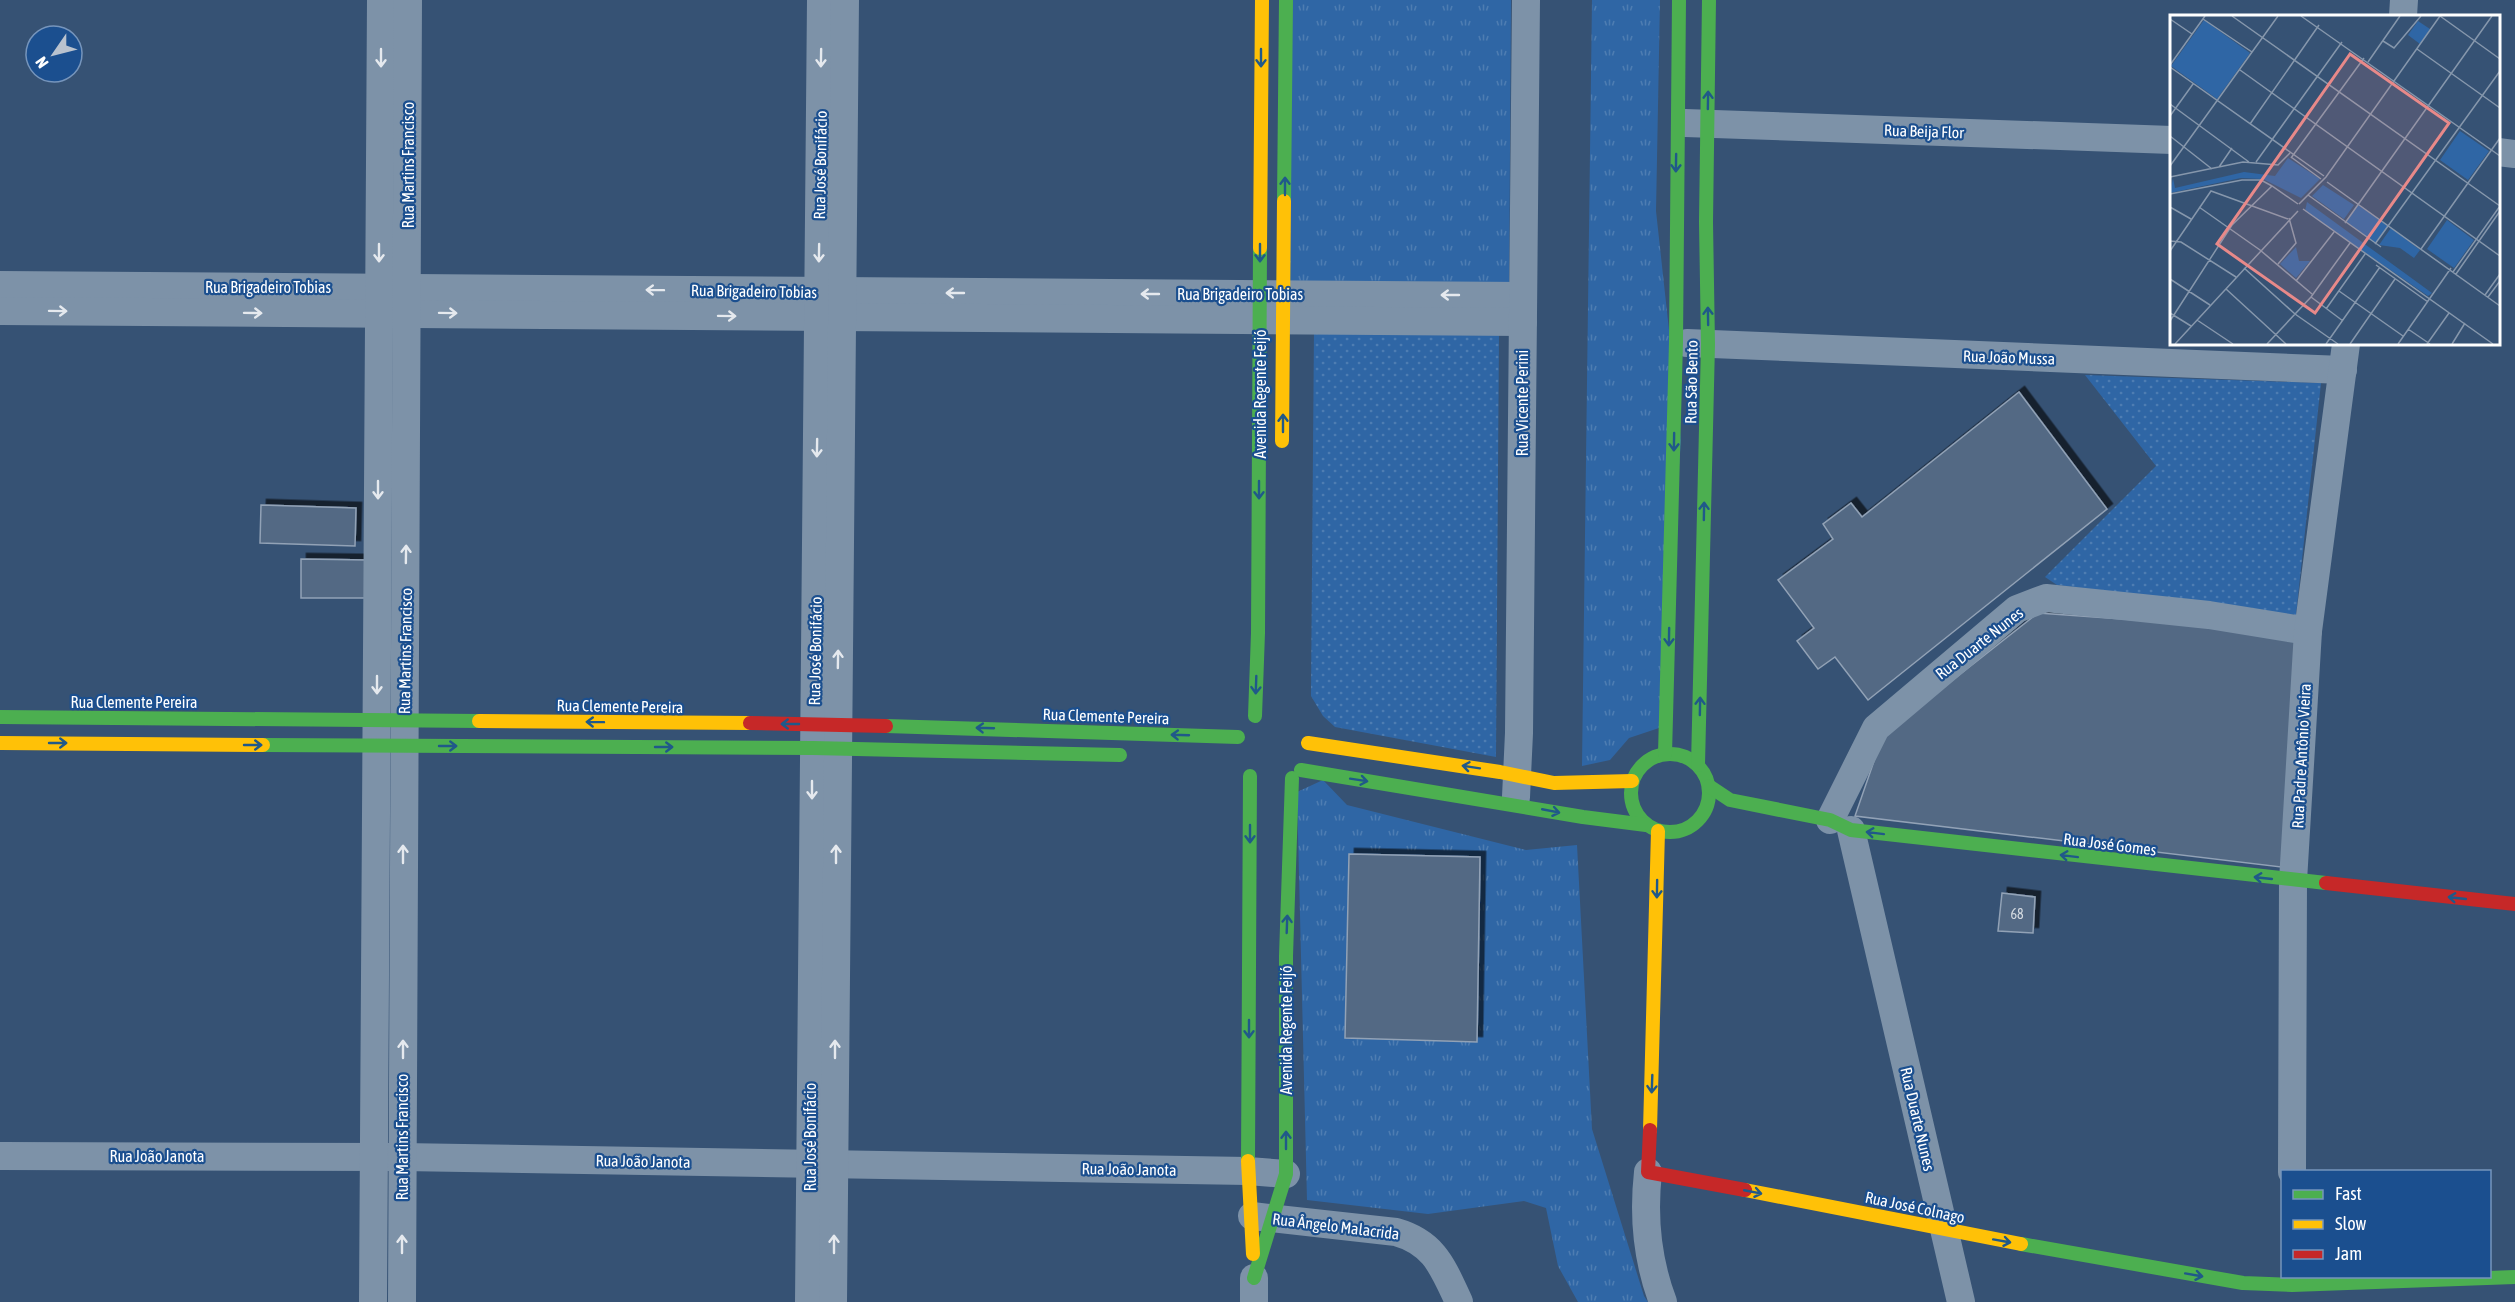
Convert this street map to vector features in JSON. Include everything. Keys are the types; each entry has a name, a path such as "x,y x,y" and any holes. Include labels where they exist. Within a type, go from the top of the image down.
{"main road":[{"name":"Avenida Regente Feijó","path":"1262,0 1272,307 1271,455"},
{"name":"Avenida Regente Feijó","path":"1239,751 1245,725 1262,714 1264,573 1271,455 1272,307 1286,0"},
{"name":"Rua São Bento","path":"1665,754 1676,342 1679,0"},
{"name":"Rua São Bento","path":"1698,765 1708,345 1706,222 1709,0"},
{"name":"Rua Clemente Pereira","path":"0,717 376,733 825,737 963,727 1239,751"},
{"name":"Rua Clemente Pereira","path":"0,743 376,733 825,737 1132,755"},
{"name":"Avenida Regente Feijó","path":"1254,1290 1261,1217 1286,1174 1286,956 1297,774 1308,752 1306,737 1509,774"},
{"path":"1239,751 1250,776 1271,784 1297,774 1507,804 1652,828 1671,833 1695,825 1708,805 1709,786 1705,773 1698,765 1688,758 1665,754 1644,762 1632,781 1630,793 1632,805 1638,816 1652,828 1655,996 1648,1172"},
{"path":"1509,774 1554,783 1632,781"},
{"name":"Avenida Regente Feijó","path":"1250,776 1248,1171 1261,1217 1254,1290"},
{"name":"Rua José Gomes","path":"1709,786 1730,800 1841,825 2293,881 2515,904"},
{"path":"1250,957 1286,956"},
{"name":"Rua José Colnago","path":"1648,1172 1898,1219 1944,1231 2224,1281 2292,1288 2515,1277"}],"street":[{"name":"Rua Martins Francisco","path":"381,0 393,301 407,454 402,1302"},
{"name":"Rua Martins Francisco","path":"373,1302 378,455 393,301 408,0"},
{"name":"Rua José Bonifácio","path":"821,0 830,304"},
{"name":"Rua José Bonifácio","path":"833,1302 822,1165 825,737 830,304 845,0"},
{"name":"Rua Vicente Perini","path":"1512,0 1516,309"},
{"name":"Rua Vicente Perini","path":"1507,804 1516,309 1526,0"},
{"path":"2403,15 2404,0"},
{"name":"Rua Beija Flor","path":"1677,122 2170,140"},
{"path":"2500,152 2515,154"},
{"name":"Rua Brigadeiro Tobias","path":"0,285 393,301"},
{"name":"Rua Brigadeiro Tobias","path":"0,311 393,301 1516,309"},
{"name":"Rua João Mussa","path":"1676,342 1708,345 2344,357"},
{"name":"Rua Padre Antônio Vieira","path":"2292,1170 2293,881 2308,631 2344,357"},
{"path":"378,455 407,454"},
{"name":"Rua Duarte Nunes","path":"1961,1302 1841,825 1876,728 2017,609 2046,598 2209,615 2308,631"},
{"name":"Rua João Janota","path":"0,1156 402,1157 1248,1171 1286,1174"},
{"name":"Rua José Bonifácio","path":"809,1302 822,1165"},
{"path":"1648,1172 1645,1204 1646,1226 1651,1261 1663,1302"},
{"name":"Rua Ângelo Malacrida","path":"1261,1217 1396,1232 1413,1237 1429,1249 1441,1263 1459,1302"}],"green space":[{"path":"1286,0 1511,0 1509,296 1284,294"},
{"path":"1592,0 1660,0 1656,211 1681,440 1659,728 1629,738 1610,760 1582,766"},
{"path":"1314,329 1499,332 1496,757 1335,727 1323,716 1311,696"},
{"path":"2085,375 2321,383 2296,615 2057,585 2045,577 2156,466"},
{"path":"1323,780 1347,805 1526,850 1577,845 1592,1129 1644,1296 1648,1302 1578,1302 1558,1266 1546,1208 1524,1201 1428,1214 1307,1200 1297,792"}],"building":[{"path":"2019,392 2107,509 1868,700 1835,657 1818,669 1797,641 1814,628 1778,580 1833,539 1823,524 1851,503 1862,517"},
{"path":"261,505 356,508 355,546 260,543"},
{"path":"301,559 368,560 368,598 301,598"},
{"path":"2038,613 2307,632 2281,867 1855,816 1883,735"},
{"path":"1349,854 1480,857 1477,1042 1345,1038"},
{"path":"2002,893 2035,897 2033,933 1998,931"}],"traffic: fast":[{"path":"1284,201 1286,0"},
{"path":"1665,754 1676,342 1679,0"},
{"path":"1698,765 1708,344 1706,222 1709,0"},
{"path":"1255,716 1258,633 1260,248"},
{"path":"0,717 479,721"},
{"path":"886,726 1238,737"},
{"path":"263,745 813,748 1120,755"},
{"path":"1662,754 1678,754 1692,760 1703,771 1709,785 1709,793 1709,801 1703,815 1692,826 1678,832 1662,832 1648,826 1637,815 1631,801 1631,785 1637,771 1648,760 1662,754"},
{"path":"1301,770 1583,817 1646,825"},
{"path":"1248,1161 1250,776"},
{"path":"1254,1278 1286,1174 1286,956 1292,778"},
{"path":"1709,786 1730,800 1830,820 1851,830 2326,883"},
{"path":"2021,1244 2243,1283 2292,1285 2487,1278"},
{"path":"2491,1278 2515,1277"}],"traffic: slow":[{"path":"1260,248 1262,0"},
{"path":"1282,441 1284,201"},
{"path":"479,721 750,723"},
{"path":"0,743 263,745"},
{"path":"1308,743 1500,772 1554,783 1632,781"},
{"path":"1650,1130 1658,831"},
{"path":"1248,1161 1253,1254"},
{"path":"1745,1190 2021,1244"}],"traffic: jam":[{"path":"750,723 886,726"},
{"path":"2326,883 2515,904"},
{"path":"1650,1130 1648,1172 1745,1190"}]}
